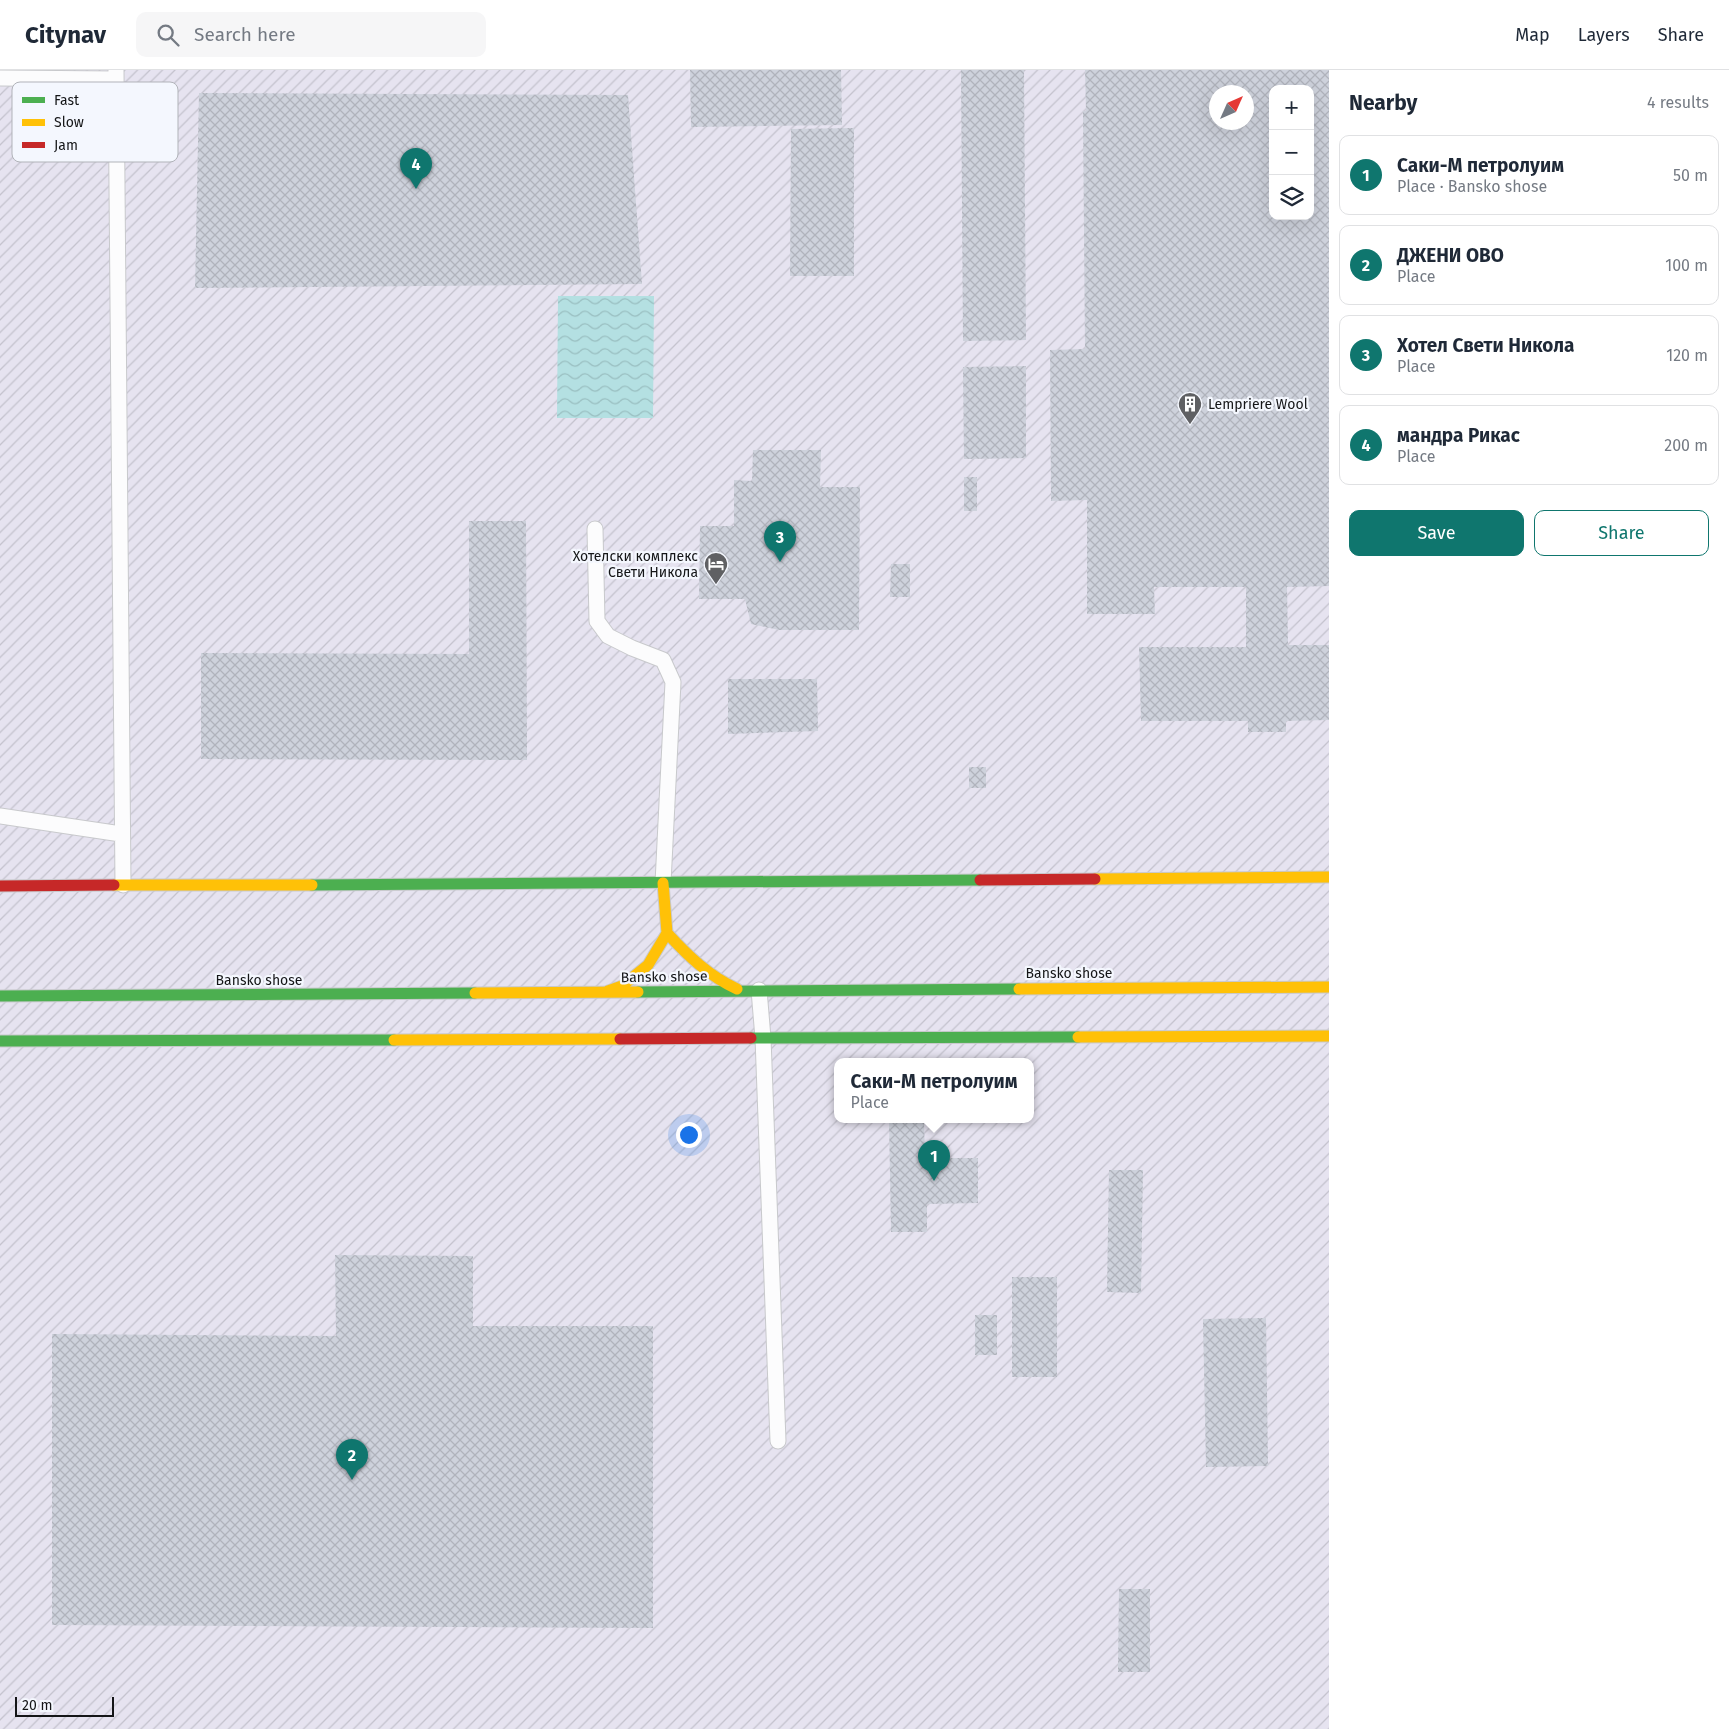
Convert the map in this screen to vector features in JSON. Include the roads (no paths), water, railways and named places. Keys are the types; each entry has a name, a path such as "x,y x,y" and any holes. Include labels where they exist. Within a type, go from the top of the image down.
{"main road":[{"path":"0,886 1329,877"},
{"path":"604,993 622,986 648,965 667,933 663,883"},
{"path":"667,933 693,961 710,975 721,983 740,990"},
{"name":"Bansko shose","path":"0,996 604,993 740,990 1329,986"},
{"path":"0,1041 1329,1036"}],"lane":[{"path":"0,78 116,74"},
{"path":"117,162 121,834 123,885"},
{"path":"595,529 597,621 608,636 663,660 673,682 663,883"},
{"path":"0,816 121,834"},
{"path":"759,990 763,1038 778,1441"}],"water":[{"path":"558,296 654,296 653,418 557,418"}],"place":[{"name":"мандра Рикас","path":"416,189"},
{"name":"Lempriere Wool","path":"1190,425"},
{"name":"Хотел Свети Никола","path":"780,562"},
{"name":"Хотелски комплекс Свети Никола","path":"716,585"},
{"name":"Саки-М петролуим","path":"934,1181"},
{"name":"ДЖЕНИ ОВО","path":"352,1480"}]}
